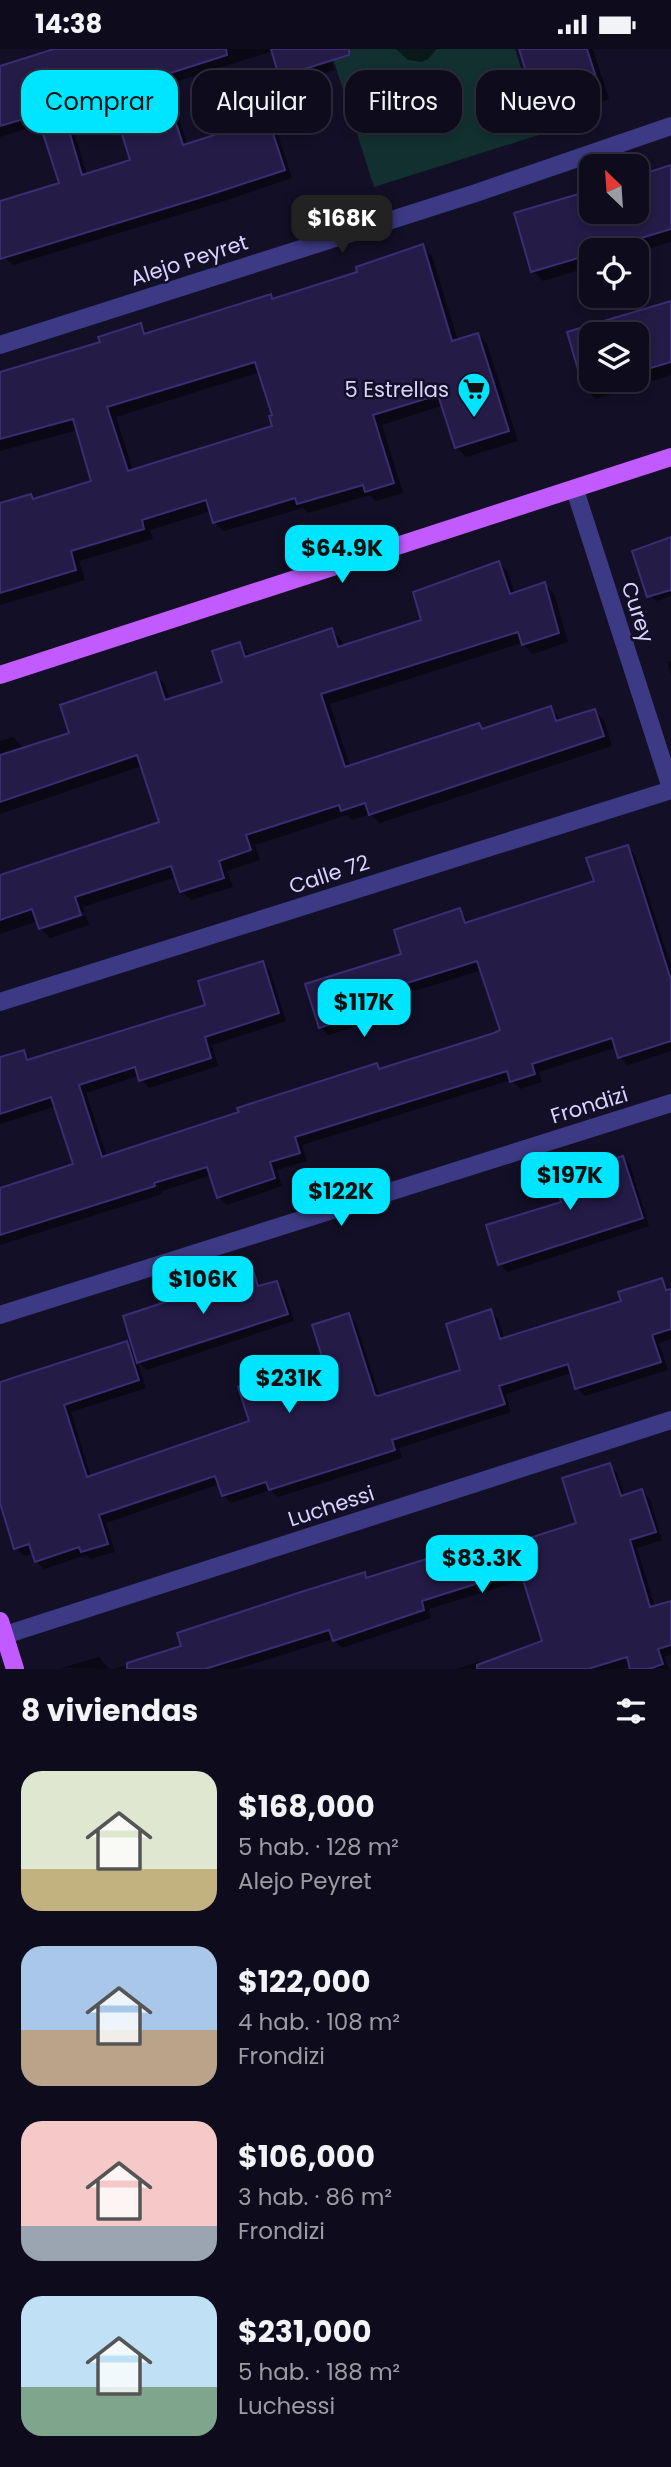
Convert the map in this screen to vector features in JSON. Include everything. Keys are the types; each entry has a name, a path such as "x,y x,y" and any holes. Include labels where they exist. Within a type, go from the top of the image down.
{"main road":[{"path":"0,675 671,457"},
{"path":"2,1628 15,1669"}],"street":[{"name":"Alejo Peyret","path":"0,345 476,193 671,126"},
{"name":"Curey","path":"575,490 671,789"},
{"name":"Calle 72","path":"0,1002 671,789"},
{"name":"Frondizi","path":"0,1315 671,1104"},
{"name":"Luchessi","path":"2,1628 671,1420"}],"green space":[{"path":"330,49 515,49 522,70 476,70 476,133 542,134 374,187 357,133 462,133 462,70 345,70 345,96"}],"building":[{"path":"54,49 226,49 227,55 178,71 21,70 21,120 0,126 0,66"},
{"path":"271,49 349,49 349,55 301,70 277,70"},
{"path":"519,49 587,49 594,70 526,70"},
{"path":"178,129 183,145 221,133 273,133 285,170 0,259 0,201 59,183 43,133 70,133 82,175 130,160 122,133 178,133"},
{"path":"671,165 671,229 641,238 579,238 579,258 531,272 514,213 579,194 579,224 649,224 649,172"},
{"path":"423,244 452,341 478,333 509,431 455,448 438,395 373,415 394,483 365,492 363,485 297,504 295,498 213,523 206,500 142,520 144,529 71,551 76,570 0,593 0,503 31,494 33,499 91,481 73,419 0,439 0,372 100,342 98,337 141,323 144,334 271,294 272,299 357,272 356,267","holes":["255,362 272,415 269,416 272,426 128,471 107,407"]},
{"path":"671,301 671,362 649,368 649,322 601,322"},
{"path":"579,328 579,373 567,332"},
{"path":"671,537 671,590 647,597 632,551"},
{"path":"499,561 510,594 545,582 559,633 522,645 518,632 321,694 345,767 479,723 482,729 551,706 556,721 595,709 604,736 369,815 365,803 341,811 339,805 246,835 251,850 219,861 224,878 180,892 171,866 75,897 81,915 39,929 32,909 0,920 0,875 159,822 137,755 0,802 0,755 69,733 60,705 156,672 165,700 222,682 212,651 240,642 245,657 332,628 338,647 421,620 413,592"},
{"path":"628,845 671,980 671,1041 618,1058 612,1038 532,1064 535,1074 510,1082 507,1071 295,1137 300,1153 270,1162 275,1178 217,1198 207,1167 0,1235 0,1188 73,1164 51,1097 0,1114 0,1057 24,1050 27,1060 205,1005 198,981 263,961 279,1013 205,1037 211,1058 139,1081 135,1067 79,1085 102,1157 239,1112 237,1108 377,1063 379,1069 494,1033 500,1030 477,961 388,989 393,1004 319,1028 305,984 401,954 394,930 460,908 465,923 594,881 586,858"},
{"path":"623,1156 643,1218 498,1265 486,1225 561,1202 553,1178"},
{"path":"254,1273 258,1286 277,1281 288,1314 137,1363 123,1316"},
{"path":"662,1278 666,1290 671,1289 671,1329 652,1335 661,1362 575,1389 568,1364 499,1386 505,1404 392,1440 395,1450 269,1490 266,1482 222,1496 215,1476 99,1515 108,1544 81,1552 79,1547 35,1562 29,1544 14,1549 0,1503 0,1382 127,1341 139,1380 64,1405 87,1477 249,1421 238,1387 323,1360 312,1325 349,1313 375,1395 378,1396 460,1370 446,1324 491,1309 500,1339 621,1301 618,1292"},
{"path":"610,1463 621,1496 642,1489 656,1532 630,1540 650,1607 671,1601 671,1645 658,1649 663,1664 649,1669 630,1669 627,1657 588,1669 477,1669 477,1665 542,1641 520,1570 422,1601 424,1610 333,1641 329,1630 205,1669 127,1669 127,1663 181,1646 177,1633 301,1592 365,1572 366,1578 471,1545 474,1556 576,1523 562,1478"}],"place":[{"name":"5 Estrellas","path":"474,419"}]}
